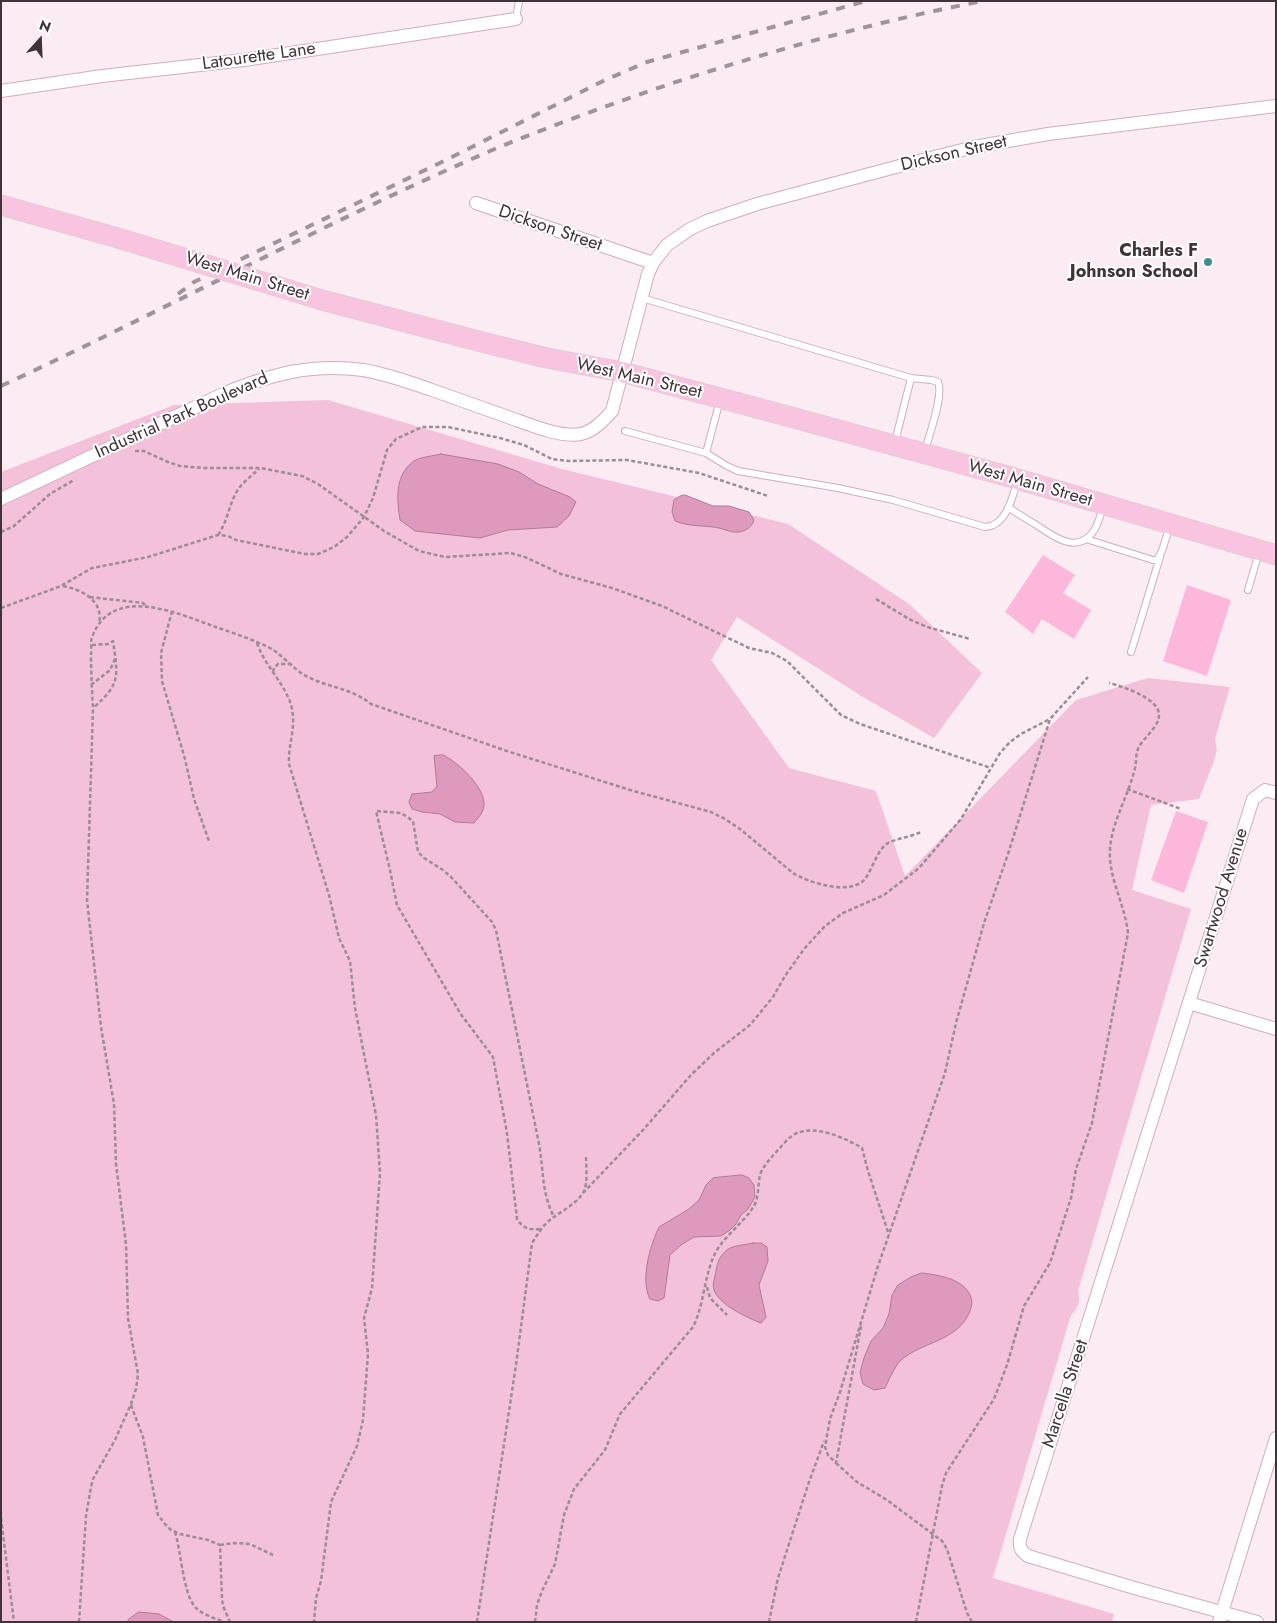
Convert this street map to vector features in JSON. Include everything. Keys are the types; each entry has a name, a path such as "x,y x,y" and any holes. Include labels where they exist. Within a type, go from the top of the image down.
{"main road":[{"name":"West Main Street","path":"1,204 322,300 512,350 622,372 894,445 1268,553"}],"street":[{"name":"Latourette Lane","path":"1,91 102,76 244,60 516,19"},
{"name":"Dickson Street","path":"622,372 653,264 667,245 707,220 757,204 974,147 1106,125 1276,106"},
{"name":"Dickson Street","path":"476,203 653,264"},
{"name":"Industrial Park Boulevard","path":"1,499 225,393 261,378 280,373 335,368 385,374 536,426 568,435 583,434 601,423 612,412 622,372"},
{"name":"Swartwood Avenue","path":"1189,1003 1253,799 1266,790 1276,793"},
{"path":"1189,1003 1276,1029"},
{"name":"Marcella Street","path":"1189,1003 1019,1547 1028,1556 1221,1617 1256,1622"},
{"path":"1221,1617 1276,1438"}],"lane":[{"path":"516,19 519,1"},
{"path":"642,298 911,378 938,382 940,386 938,400 924,454"},
{"path":"894,445 911,378"},
{"path":"706,453 720,399"},
{"path":"625,431 706,453 738,471 838,488 893,500 985,527 991,527 1004,516 1018,480"},
{"path":"1008,507 1061,541 1075,543 1086,539 1097,525 1104,505"},
{"path":"1131,652 1170,525"},
{"path":"1086,539 1153,560 1160,557"},
{"path":"1248,590 1268,553"}],"path":[{"path":"1,608 62,586 92,568 148,557 218,535 305,554 318,554 334,547 347,537 364,517 373,498 387,450 396,439 422,427 448,427 500,438 552,458 570,461 627,460 699,472 768,496"},
{"path":"129,452 144,451 180,466 260,468 302,476 318,484 364,517 419,551 445,557 510,553 525,557 561,574 612,588 662,606 749,648 772,653 787,661 841,715 860,724 991,768"},
{"path":"218,535 226,524 235,493 260,468"},
{"path":"1,532 14,526 50,494 82,477"},
{"path":"62,586 90,597 143,603 147,606"},
{"path":"79,1622 86,1516 91,1487 131,1404 138,1374 128,1318 126,1244 116,1164 114,1104 101,1027 87,900 93,708 91,685 92,638 101,615 90,597"},
{"path":"876,599 908,619 927,627 970,639"},
{"path":"99,624 111,614 125,608 140,605 172,611 268,646 308,677 346,689 361,696 371,704 630,790 711,812 725,819 802,879 849,888 857,886 864,880 887,844 922,832"},
{"path":"172,611 161,653 162,682 185,759 194,799 209,841"},
{"path":"92,645 108,644 113,641 117,679 108,694 93,708"},
{"path":"257,642 260,652 289,698 292,708 294,727 289,756 290,764 329,895 339,938 350,961 355,1008 376,1115 380,1173 372,1288 364,1318 368,1354 363,1420 358,1446 331,1502 314,1622"},
{"path":"91,685 110,670 116,658"},
{"path":"273,673 274,668 278,664 290,664"},
{"path":"477,1622 515,1374 529,1258 532,1243 540,1229 583,1193 643,1130 690,1075 714,1053 750,1025 773,997 804,949 825,926 843,913 884,895 919,868 961,819 991,768 1010,742 1050,719 1088,677"},
{"path":"916,1622 946,1473 994,1400 1007,1365 1024,1306 1050,1263 1072,1198 1076,1169 1092,1123 1128,933 1126,918 1110,859 1111,838 1135,768 1138,747 1156,725 1159,718 1158,711 1154,705 1122,686 1109,683"},
{"path":"972,1622 967,1613 947,1548 942,1542 887,1500 857,1482 828,1455 825,1447 830,1419 861,1326 877,1269 945,1073 956,1023 984,923 1009,851 1050,719"},
{"path":"1127,789 1181,809"},
{"path":"540,1229 531,1230 522,1227 517,1219 507,1133 493,1057 460,1013 397,905 376,811 401,813 413,821 418,852 452,878 492,922 496,930 539,1144 543,1172 542,1180 547,1203 554,1217"},
{"path":"535,1622 537,1605 542,1591 556,1564 564,1516 574,1489 605,1450 620,1414 693,1327 699,1315 717,1251 754,1205 758,1194 760,1175 765,1164 796,1133 809,1130 852,1142 862,1148 889,1236"},
{"path":"583,1193 586,1185 586,1156"},
{"path":"706,1286 710,1298 727,1315"},
{"path":"836,1463 861,1326"},
{"path":"131,1404 143,1437 158,1514 165,1524 175,1532 220,1545 234,1543 250,1544 273,1555"},
{"path":"769,1622 771,1604 778,1578 808,1484 827,1435"},
{"path":"1,1518 14,1622"},
{"path":"175,1532 180,1546 184,1575 192,1602 201,1612 224,1622"},
{"path":"220,1545 222,1599 230,1622"}],"shaded area":[{"path":"328,400 562,469 788,524 909,604 982,673 934,738 863,697 737,617 711,660 789,768 876,791 905,876 1076,700 1148,678 1230,687 1215,739 1217,750 1214,761 1199,799 1151,805 1132,890 1191,909 1078,1291 1078,1304 1071,1315 993,1578 1114,1614 1112,1622 1,1622 1,472 174,405"},
{"path":"441,454 498,464 519,472 538,484 570,497 576,502 569,516 557,527 508,530 480,538 415,531 400,520 398,488 400,481 403,473 414,461"},
{"path":"685,495 713,506 729,506 749,512 754,520 746,530 737,532 675,521 672,512 674,500"},
{"path":"443,755 463,769 481,791 484,806 474,823 455,822 440,814 412,809 409,802 412,794 432,792 437,786 434,756"},
{"path":"742,1175 749,1178 754,1185 755,1197 748,1209 730,1230 721,1236 694,1237 670,1255 664,1298 658,1301 650,1299 646,1282 647,1263 659,1227 689,1209 699,1200 706,1185 713,1178"},
{"path":"761,1243 767,1247 768,1261 759,1285 766,1317 761,1323 728,1306 717,1296 713,1288 717,1264 724,1252 733,1247"},
{"path":"922,1273 948,1278 960,1284 969,1293 971,1298 970,1311 957,1329 909,1354 900,1361 885,1388 874,1390 863,1384 860,1373 864,1358 871,1341 883,1328 889,1314 892,1295 898,1285"},
{"path":"139,1612 159,1614 174,1622 128,1622"}],"building":[{"path":"1043,555 1075,575 1063,593 1091,610 1074,639 1042,619 1033,634 1005,612"},
{"path":"1187,585 1231,600 1207,676 1163,661"},
{"path":"1176,811 1208,822 1184,893 1151,880"}],"railway":[{"path":"178,294 194,282 446,160 605,80 647,62 866,1"},
{"path":"1,386 367,207 529,135 649,91 732,64 856,29 983,1"}],"place":[{"name":"Charles F Johnson School","path":"1208,262"}]}
